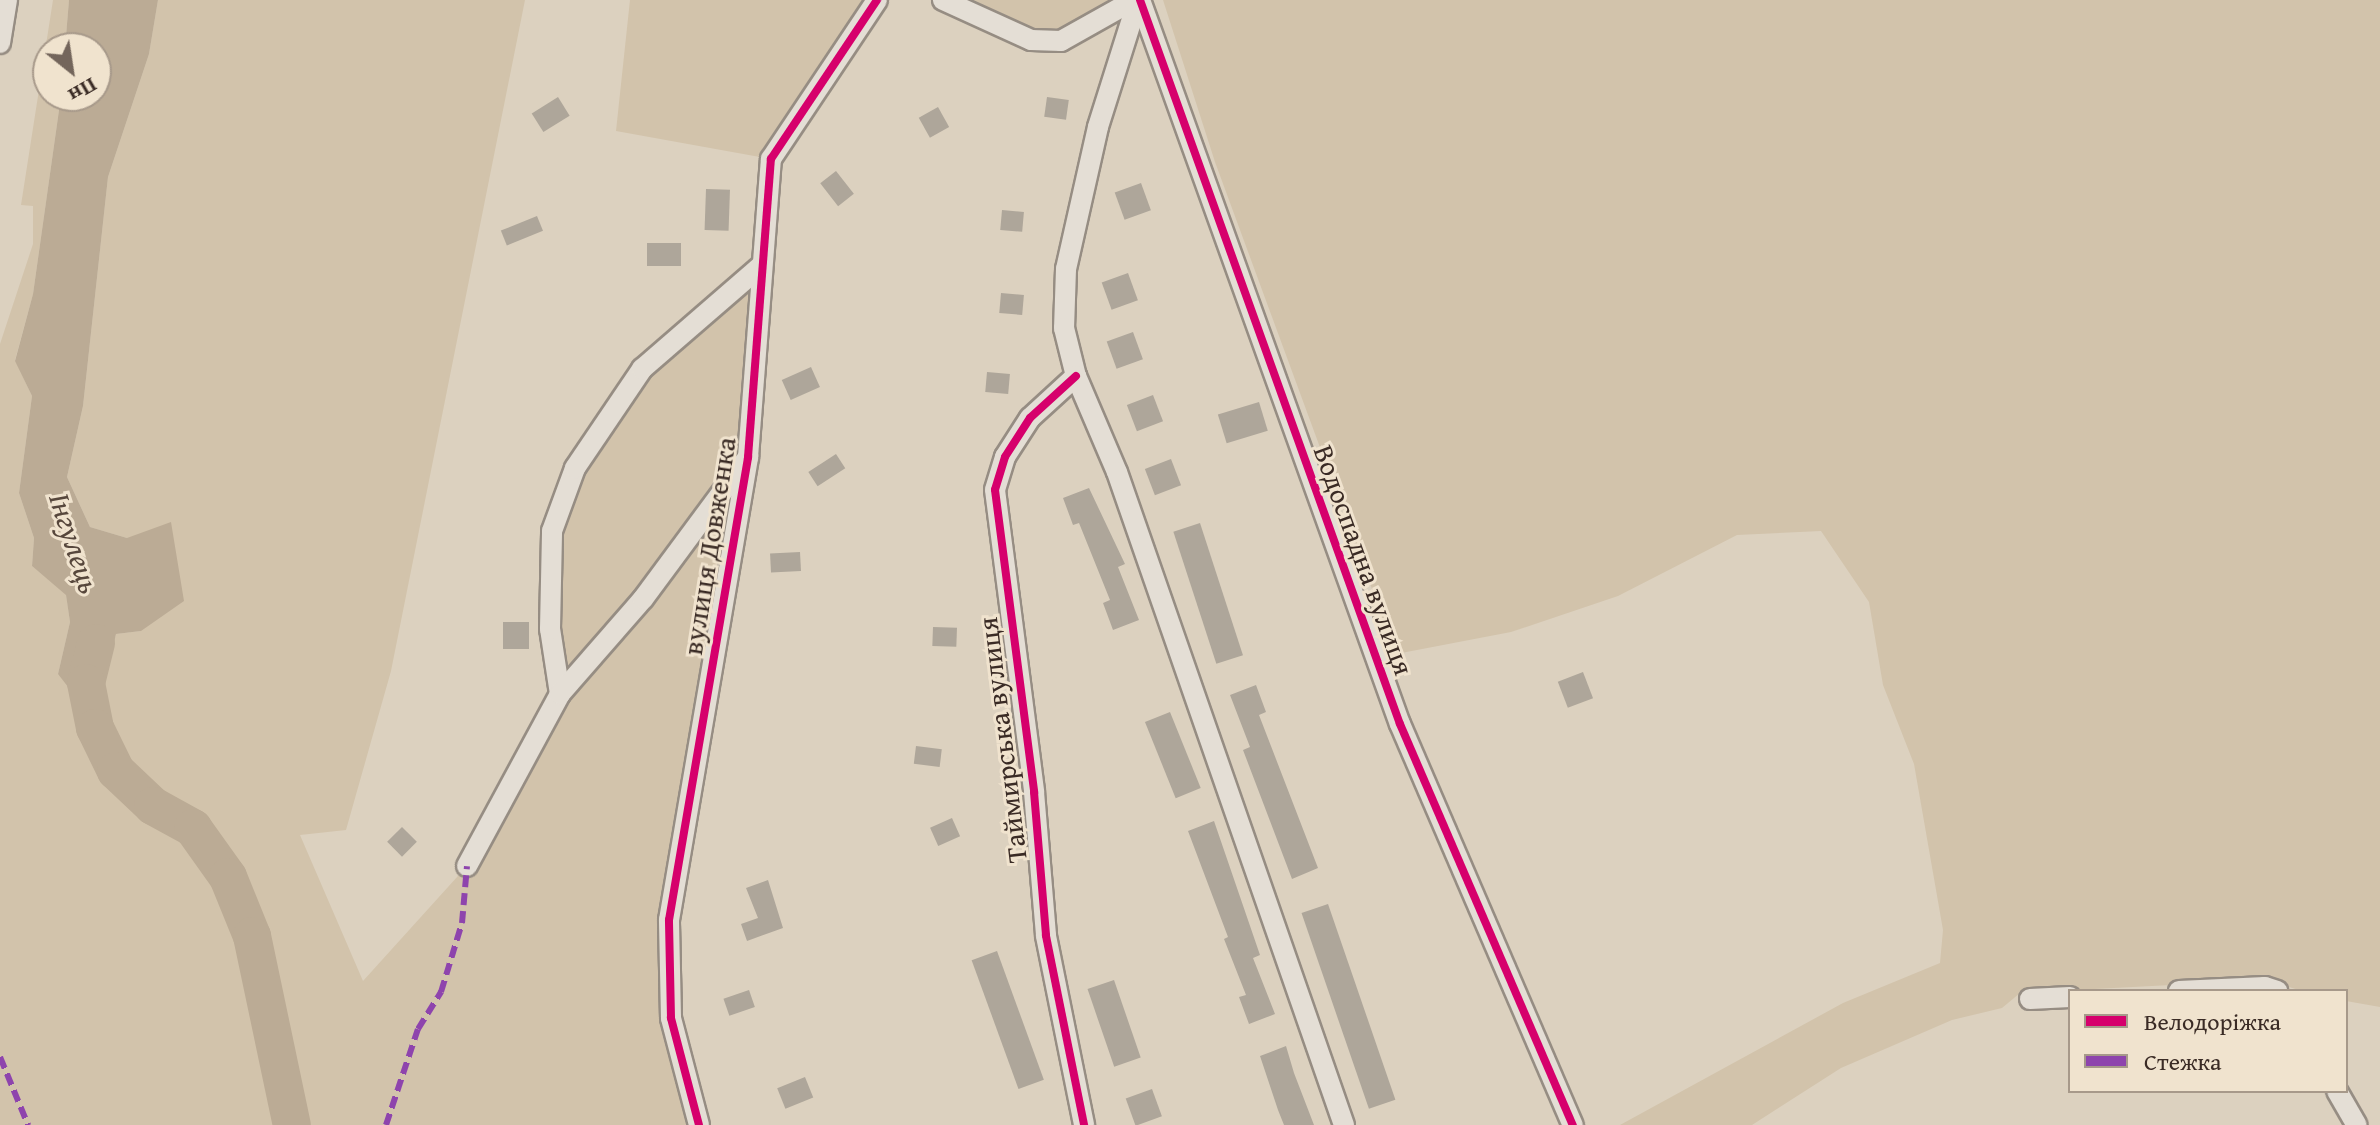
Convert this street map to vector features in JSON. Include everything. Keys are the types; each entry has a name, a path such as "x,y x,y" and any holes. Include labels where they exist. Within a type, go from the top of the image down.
{"street":[{"path":"0,43 7,0"},
{"path":"943,0 1031,40 1061,41 1138,0"},
{"path":"1138,0 1098,127 1066,269 1064,328 1076,376 1117,472 1344,1125"},
{"name":"Водоспадна вулиця","path":"1138,0 1400,724 1573,1125"},
{"name":"вулиця Довженка","path":"699,1125 671,1018 669,920 748,457 771,159 870,5"},
{"path":"560,694 550,629 552,531 575,468 642,369 761,266"},
{"name":"Таймирська вулиця","path":"1076,376 1030,418 1005,457 995,490 1034,792 1046,936 1084,1125"},
{"name":"вулиця Довженка","path":"467,866 560,694 643,599 748,457"},
{"path":"2222,989 2271,989"},
{"path":"2030,999 2068,997"},
{"path":"2338,1093 2357,1125"}],"shaded area":[{"path":"53,0 69,0 66,32 48,32"},
{"path":"158,0 525,0 391,671 346,830 300,835 363,981 467,866 560,694 552,531 575,468 642,369 761,266 748,457 669,920 671,1018 699,1125 0,1125 0,344 33,244 33,206 21,205 36,112 59,112 33,294 15,360 32,396 19,493 34,538 32,566 66,594 70,622 58,674 101,693 116,634 141,631 127,538 90,527 67,477 83,406 108,177 149,54"},
{"path":"630,0 877,0 771,159 616,131"},
{"path":"943,0 1134,0 1061,41"},
{"path":"1163,0 2380,0 2380,1007 2348,1001 2348,989 2296,989 2267,980 2020,993 2002,1008 1952,1020 1841,1068 1752,1125 1620,1125 1843,1003 1940,963 1943,930 1914,764 1883,685 1869,602 1821,531 1737,535 1618,596 1511,632 1396,654 1215,162"}],"water":[{"path":"69,0 158,0 149,54 108,177 83,406 67,477 90,527 127,538 171,522 184,601 141,631 116,634 102,693 72,692 58,674 70,622 66,595 32,566 34,538 19,493 32,396 15,361 33,294 59,112 112,112 112,32 66,32"}],"building":[{"path":"558,97 570,116 543,132 532,113"},
{"path":"1047,97 1069,100 1066,120 1044,117"},
{"path":"938,107 949,127 930,138 919,118"},
{"path":"836,171 854,194 838,206 820,183"},
{"path":"1141,183 1151,210 1125,220 1115,193"},
{"path":"706,189 730,190 729,231 705,230"},
{"path":"1002,210 1024,212 1022,232 1000,230"},
{"path":"537,216 543,231 507,245 501,231"},
{"path":"647,243 681,243 681,266 647,266"},
{"path":"1128,273 1138,300 1112,310 1102,283"},
{"path":"1001,293 1024,295 1022,315 999,313"},
{"path":"1133,332 1143,359 1117,369 1107,342"},
{"path":"811,367 820,387 791,400 782,380"},
{"path":"987,372 1010,374 1008,394 985,392"},
{"path":"1153,395 1163,421 1137,431 1127,405"},
{"path":"1259,402 1268,431 1227,443 1218,415"},
{"path":"836,454 845,468 818,486 808,472"},
{"path":"1171,459 1181,485 1155,495 1145,469"},
{"path":"1089,488 1125,564 1118,567 1139,620 1113,630 1103,603 1110,600 1079,523 1073,525 1063,498"},
{"path":"1200,523 1243,655 1216,664 1173,532"},
{"path":"800,552 801,571 771,573 770,554"},
{"path":"503,622 529,622 529,649 503,649"},
{"path":"933,627 957,628 956,647 932,646"},
{"path":"1583,672 1593,698 1568,708 1558,682"},
{"path":"1256,685 1266,712 1259,715 1318,868 1292,879 1243,750 1250,747 1230,695"},
{"path":"1170,712 1201,788 1176,798 1145,722"},
{"path":"916,746 942,749 940,767 914,764"},
{"path":"952,818 960,836 938,846 930,828"},
{"path":"1214,821 1260,955 1253,958 1275,1014 1249,1024 1239,997 1246,995 1224,939 1228,937 1188,831"},
{"path":"402,827 417,842 402,857 387,842"},
{"path":"768,880 783,928 747,941 741,924 758,918 746,888"},
{"path":"1328,904 1395,1100 1369,1109 1302,913"},
{"path":"997,951 1044,1080 1018,1089 972,960"},
{"path":"1114,980 1141,1058 1114,1067 1088,989"},
{"path":"749,990 755,1007 729,1016 723,999"},
{"path":"1286,1046 1314,1125 1284,1125 1278,1110 1260,1056"},
{"path":"805,1077 813,1097 785,1109 777,1088"},
{"path":"1152,1089 1162,1116 1135,1125 1126,1099"}],"waterway":[{"name":"Інгулець","path":"96,643 86,683 95,728 116,771 153,806 193,828 228,877 252,936 292,1125"}],"marked path":[{"path":"386,1125 418,1029 441,992 462,923 467,866"},
{"path":"0,1057 28,1125"}],"cycle path":[{"path":"699,1125 671,1018 669,920 748,457 771,159 877,0"},
{"path":"1140,0 1400,724 1573,1125"},
{"path":"1076,376 1030,418 1005,457 995,490 1034,792 1046,936 1084,1125"}]}
